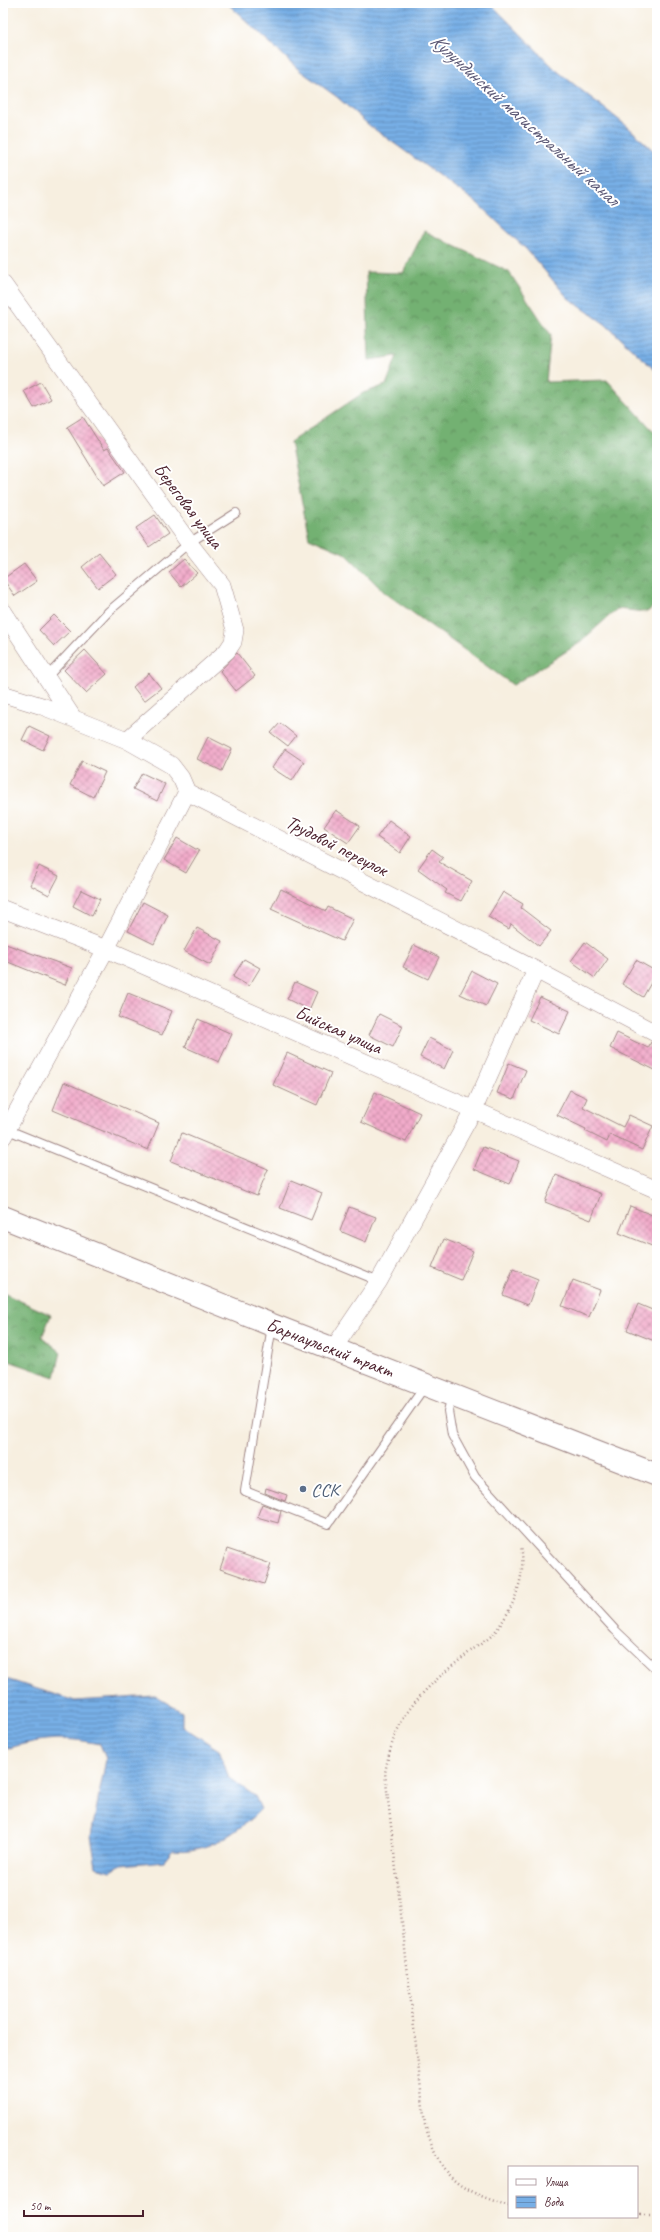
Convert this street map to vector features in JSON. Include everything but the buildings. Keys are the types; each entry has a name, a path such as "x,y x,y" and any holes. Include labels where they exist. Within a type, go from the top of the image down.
{"main road":[{"name":"Барнаульский тракт","path":"3,1217 272,1326 452,1394 657,1475"}],"street":[{"name":"Береговая улица","path":"3,284 189,543 222,585 235,630 233,642 227,651 127,740"},
{"path":"3,611 73,718"},
{"path":"3,694 42,706 127,740 171,765 181,778 187,792 106,949 5,1134"},
{"name":"Трудовой переулок","path":"187,792 536,970 657,1034"},
{"name":"Бийская улица","path":"3,909 106,949 473,1111 657,1190"},
{"path":"334,1349 379,1281 473,1111 536,970"}],"lane":[{"path":"46,678 109,612 189,543 236,513"},
{"path":"5,1134 379,1281"},
{"path":"272,1326 245,1491 328,1524 426,1384"},
{"path":"452,1394 448,1411 452,1435 475,1477 615,1630 657,1670"}],"path":[{"path":"508,2206 474,2195 450,2179 435,2154 425,2125 385,1772 390,1744 405,1717 423,1692 446,1671 493,1634 510,1609 520,1581 522,1552 517,1524"},
{"path":"638,2215 657,2215"}],"green space":[{"path":"424,231 509,272 551,335 546,382 607,380 657,435 657,604 647,612 617,609 578,644 513,685 384,592 346,554 309,538 290,442 363,393 386,385 397,356 369,360 366,272 403,273"},
{"path":"3,1293 51,1315 42,1337 61,1352 55,1377 3,1359"}],"water":[{"name":"Кулундинский магистральный канал","path":"227,3 490,3 556,70 628,127 657,154 657,372 605,324 568,298 526,249 477,203 370,126 337,97 299,70"},
{"path":"3,1678 75,1701 155,1696 182,1712 182,1726 219,1750 229,1778 255,1796 261,1809 242,1826 221,1840 210,1845 198,1849 173,1850 164,1861 122,1865 110,1871 96,1867 91,1836 106,1759 100,1744 62,1739 29,1743 3,1750"}],"place":[{"name":"ССК","path":"303,1489"}]}
